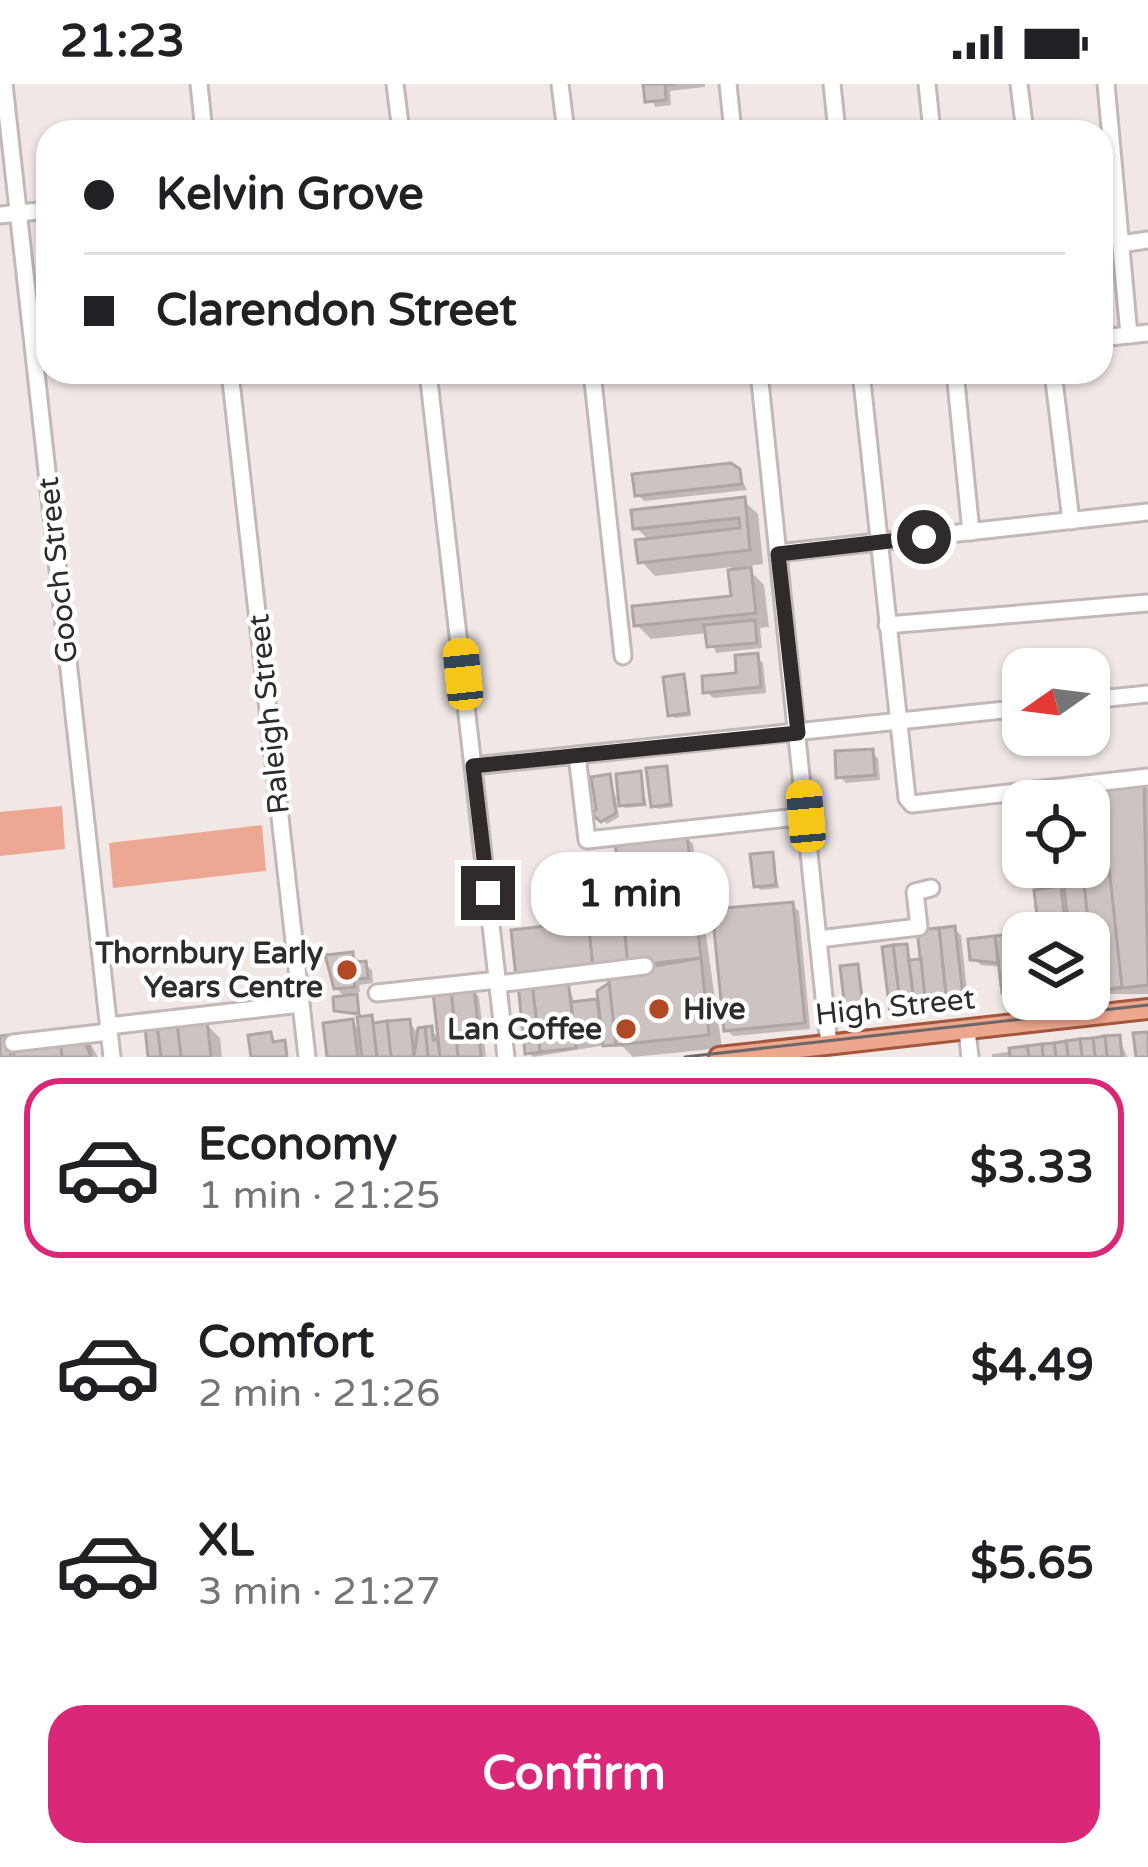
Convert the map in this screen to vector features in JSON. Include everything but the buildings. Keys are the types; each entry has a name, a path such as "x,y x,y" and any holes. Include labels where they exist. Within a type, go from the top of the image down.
{"main road":[{"name":"High Street","path":"719,1057 1148,1010"}],"street":[{"name":"Gooch Street","path":"4,84 36,374"},
{"path":"199,84 204,120"},
{"path":"395,84 400,120"},
{"path":"560,84 564,120"},
{"path":"728,84 732,120"},
{"path":"832,84 836,120"},
{"path":"927,84 931,120"},
{"path":"1019,84 1024,120"},
{"path":"1106,84 1109,120"},
{"path":"1113,159 1129,335"},
{"path":"0,215 36,211"},
{"path":"1121,244 1148,240"},
{"path":"1113,337 1148,333"},
{"name":"Gooch Street","path":"37,384 112,1057"},
{"name":"Raleigh Street","path":"231,384 307,1057"},
{"path":"429,384 506,1057"},
{"path":"593,384 622,656"},
{"path":"760,384 829,1045"},
{"path":"862,384 898,722 912,804 1148,777"},
{"path":"956,384 971,532"},
{"path":"1054,384 1071,521"},
{"path":"778,554 1148,512"},
{"path":"887,625 1148,603"},
{"path":"1110,698 1148,694"},
{"path":"473,766 1002,710"},
{"path":"577,755 587,840 806,816"},
{"path":"818,939 919,927 915,892 931,888"},
{"path":"377,993 645,966"},
{"path":"13,1042 301,1004"},
{"path":"967,1030 970,1057"}],"shaded area":[{"path":"62,806 65,849 0,856 0,812"},
{"path":"262,825 266,871 113,888 109,843"}],"tram line":[{"path":"685,1057 1148,1005"}],"place":[{"name":"Thornbury Early Years Centre","path":"347,970"},
{"name":"Hive","path":"659,1009"},
{"name":"Lan Coffee","path":"626,1029"}],"route":[{"path":"488,893 473,766 798,733 778,554 924,537"}]}
